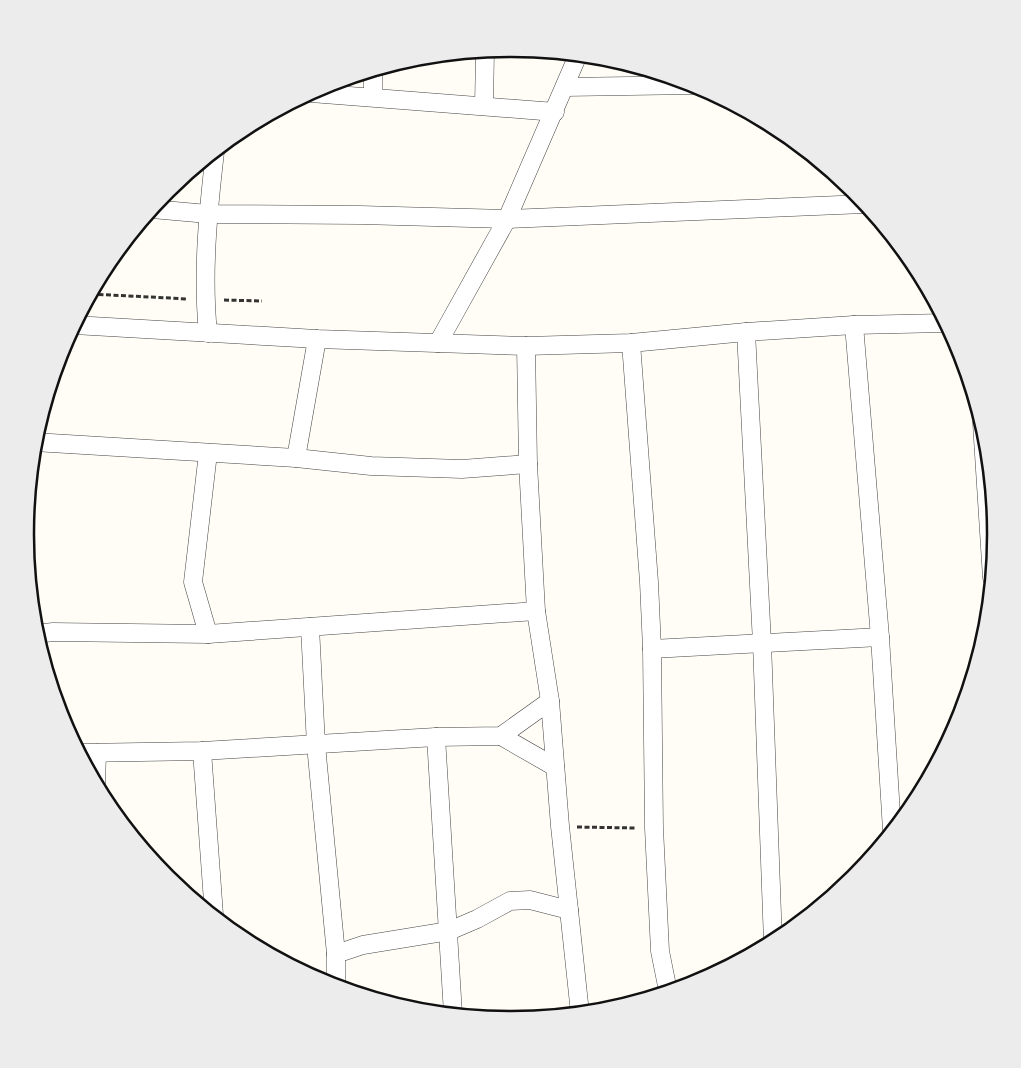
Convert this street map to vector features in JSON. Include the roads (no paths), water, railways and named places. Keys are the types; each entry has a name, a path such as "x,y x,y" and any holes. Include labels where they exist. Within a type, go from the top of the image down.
{"street":[{"path":"484,106 485,58"},
{"path":"438,343 507,219 575,61"},
{"path":"373,78 373,97"},
{"path":"565,86 670,85"},
{"path":"328,94 555,112"},
{"path":"208,333 205,300 208,214 214,161"},
{"path":"161,210 208,214 360,215 507,219 855,204"},
{"path":"82,325 317,339 526,346 631,343 746,332 854,325 938,323"},
{"path":"854,325 880,637 891,821"},
{"path":"746,332 762,643 773,932"},
{"path":"296,458 317,339"},
{"path":"631,343 649,582 652,649 654,828 660,951 667,984"},
{"path":"526,346 528,464 536,611 550,701 560,826 579,1006"},
{"path":"43,443 296,458 371,466 462,469 528,464"},
{"path":"208,453 193,582 208,634"},
{"path":"44,633 208,634 536,611"},
{"path":"310,627 316,745 336,954 336,977"},
{"path":"652,649 880,637"},
{"path":"501,736 550,701"},
{"path":"88,753 202,750 436,737 501,736 555,768"},
{"path":"436,737 453,1007"},
{"path":"202,750 213,906"},
{"path":"336,954 363,945 449,931 478,919 510,901 530,900 569,910"}]}
